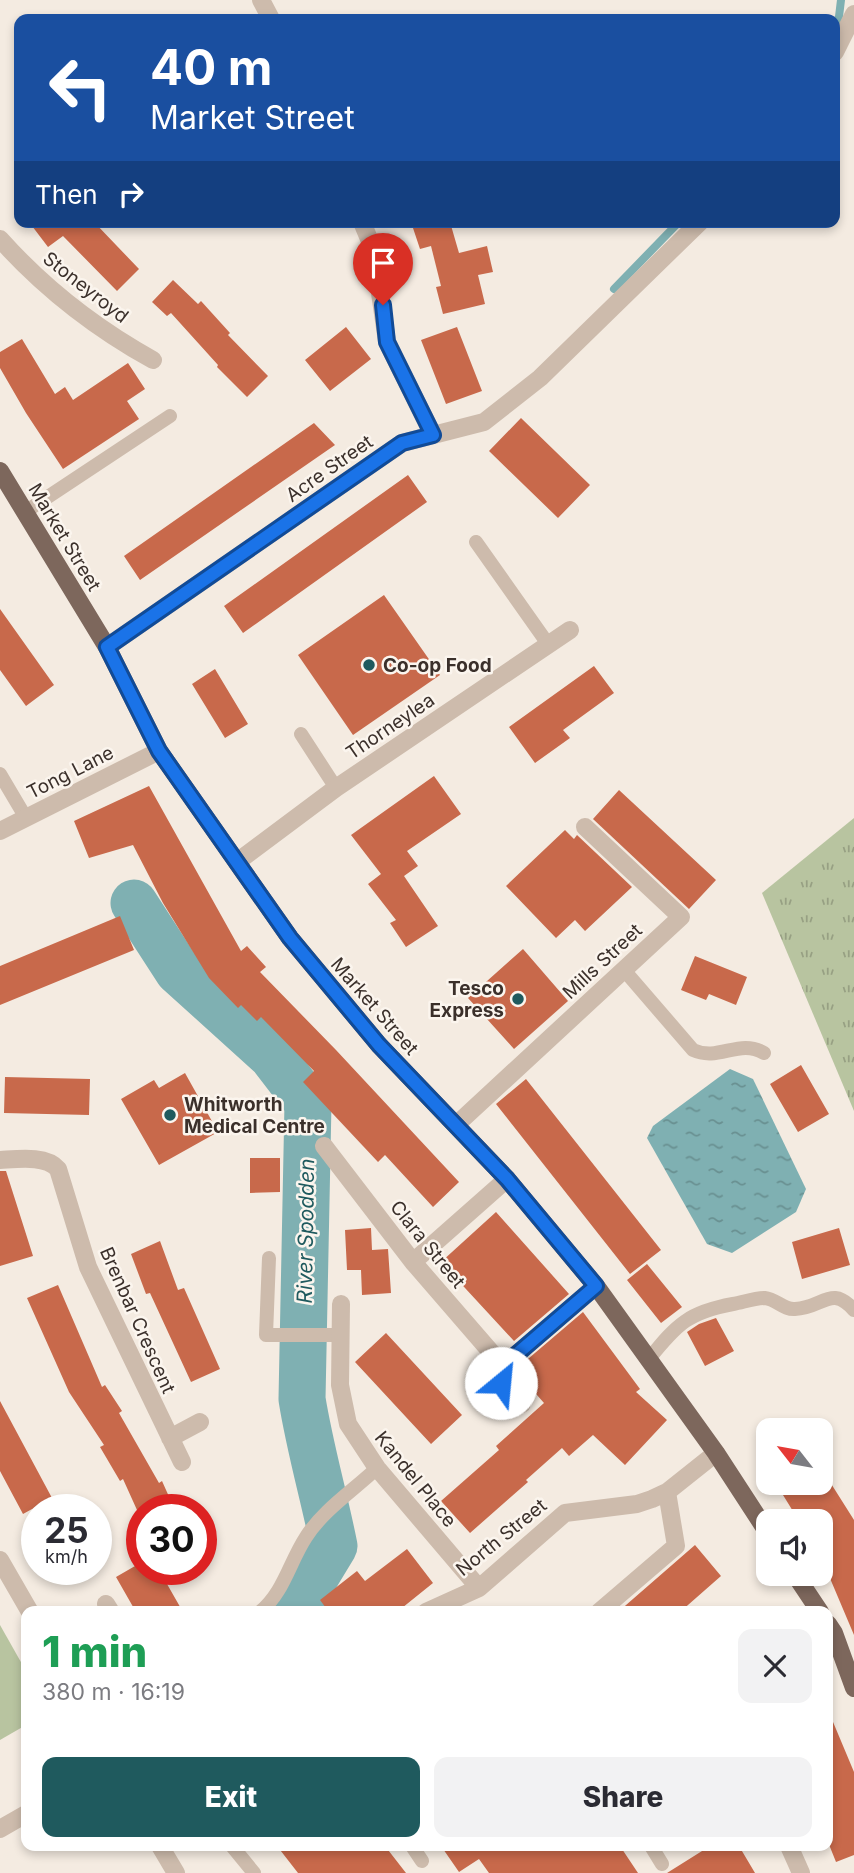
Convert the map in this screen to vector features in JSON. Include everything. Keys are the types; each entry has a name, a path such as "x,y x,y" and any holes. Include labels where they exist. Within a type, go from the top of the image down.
{"main road":[{"name":"Market Street","path":"0,471 107,647 159,751 290,938 379,1045 507,1179 596,1286 716,1453 756,1515"},
{"path":"803,1586 816,1606"},
{"path":"833,1632 854,1688"}],"street":[{"path":"840,42 854,14"},
{"path":"364,228 374,251 387,342 433,435"},
{"name":"Acre Street","path":"107,647 402,443 484,422 540,378 694,228"},
{"name":"Stoneyroyd","path":"0,239 24,265 57,293 128,346 153,360"},
{"name":"Thorneylea","path":"237,862 336,788 570,630"},
{"name":"Tong Lane","path":"0,831 159,751"},
{"name":"Mills Street","path":"456,1125 681,917 584,827"},
{"name":"Clara Street","path":"324,1146 413,1262 503,1366"},
{"name":"Brenbar Crescent","path":"0,1160 40,1160 52,1163 58,1169 88,1267 182,1462"},
{"path":"413,1262 507,1179"},
{"path":"522,1404 501,1383 499,1374 503,1366 596,1286"},
{"name":"Kandel Place","path":"341,1304 333,1336 342,1404 348,1424 377,1468 479,1588"},
{"path":"170,1437 200,1422"},
{"name":"North Street","path":"439,1606 479,1588 565,1513 637,1504 667,1492 716,1453"},
{"path":"606,1606 676,1546 667,1492"},
{"path":"0,1560 27,1606"},
{"path":"0,1829 21,1817"},
{"path":"163,1851 176,1873"},
{"path":"791,1851 801,1873"}],"lane":[{"path":"25,512 170,416"},
{"path":"476,542 548,644"},
{"path":"301,734 336,788"},
{"path":"0,774 26,818"},
{"path":"624,970 693,1050 704,1055 746,1046 764,1053"},
{"path":"269,1258 266,1335 333,1336"},
{"path":"649,1359 684,1321 708,1308 757,1298 769,1299 788,1309 798,1309 835,1297 844,1299 854,1310"},
{"path":"267,1606 272,1601 306,1537 319,1520 377,1468"},
{"path":"236,1851 254,1873"},
{"path":"415,1851 422,1861"},
{"path":"654,1851 662,1864"}],"green space":[{"path":"854,818 854,1111 762,893"},
{"path":"0,1625 21,1662 21,1728 0,1740"}],"water":[{"path":"730,1069 753,1079 806,1189 796,1212 732,1253 707,1244 647,1138 653,1126"}],"building":[{"path":"34,228 100,228 139,269 117,291 63,236 48,247"},
{"path":"413,228 452,228 459,253 487,246 493,272 478,275 485,304 443,314 436,287 441,286 431,246 420,249"},
{"path":"173,280 198,304 201,301 230,333 228,335 268,376 247,397 217,367 171,313 167,316 152,302"},
{"path":"346,327 371,359 330,391 305,360"},
{"path":"457,327 482,391 446,404 421,340"},
{"path":"22,339 55,394 65,387 73,400 128,363 145,389 127,401 139,419 63,469 0,368 0,352"},
{"path":"521,418 590,485 558,518 489,451"},
{"path":"314,423 335,445 140,580 124,556"},
{"path":"408,475 427,502 243,633 224,606"},
{"name":"Co-op Food","path":"384,595 440,675 353,735 298,655"},
{"path":"0,609 54,685 26,706 0,670"},
{"path":"594,666 614,693 563,730 570,738 535,763 509,727"},
{"path":"215,669 248,724 225,738 192,684"},
{"path":"434,776 461,814 407,851 418,866 404,876 438,926 406,947 390,923 396,920 368,884 381,874 351,835"},
{"path":"149,786 241,951 247,946 266,967 260,972 459,1182 433,1207 385,1155 378,1162 303,1082 314,1071 261,1017 257,1021 241,1005 238,1008 209,978 163,903 133,845 89,858 74,821"},
{"path":"619,790 716,880 689,909 593,819"},
{"path":"565,830 574,839 577,835 632,887 585,931 575,920 556,938 506,886"},
{"path":"120,916 134,950 0,1005 0,966"},
{"name":"Tesco Express","path":"523,949 568,1001 514,1049 468,998"},
{"path":"695,956 747,977 736,1005 709,994 706,1000 681,990"},
{"path":"801,1065 829,1114 798,1132 770,1084"},
{"name":"Whitworth Medical Centre","path":"185,1073 218,1132 159,1165 121,1099 154,1080 159,1088"},
{"path":"5,1077 90,1079 89,1115 4,1113"},
{"path":"526,1079 661,1250 630,1274 496,1104"},
{"path":"250,1158 280,1158 280,1192 250,1193"},
{"path":"0,1171 6,1171 33,1256 0,1266"},
{"path":"496,1212 569,1294 514,1341 441,1262"},
{"path":"371,1228 372,1250 388,1249 391,1293 362,1295 361,1270 347,1270 345,1230"},
{"path":"839,1228 850,1265 802,1279 792,1242"},
{"path":"160,1241 178,1290 184,1288 220,1369 191,1382 150,1293 146,1294 131,1254"},
{"path":"647,1264 682,1307 661,1323 627,1280"},
{"path":"58,1285 102,1387 105,1385 122,1411 119,1413 168,1494 130,1494 123,1479 120,1481 100,1447 104,1445 69,1392 27,1298"},
{"path":"583,1312 640,1389 636,1392 667,1420 625,1465 593,1435 569,1456 562,1448 470,1533 441,1501 499,1450 496,1446 544,1403 515,1370"},
{"path":"716,1318 734,1351 705,1366 687,1332"},
{"path":"386,1333 462,1415 431,1444 355,1362"},
{"path":"0,1401 50,1494 21,1494 21,1510 0,1471"},
{"path":"833,1487 854,1520 854,1635 833,1585 833,1509 792,1509 783,1495 833,1495"},
{"path":"695,1545 721,1576 687,1606 625,1606"},
{"path":"407,1549 433,1583 404,1606 324,1606 320,1600 357,1571 365,1581"},
{"path":"126,1571 126,1585 168,1585 180,1606 133,1606 116,1577"},
{"path":"833,1722 854,1772 854,1855 836,1862 832,1851"},
{"path":"281,1851 389,1851 406,1873 298,1873"},
{"path":"444,1851 623,1851 638,1873 489,1873 479,1859 459,1872"},
{"path":"702,1851 742,1851 755,1873 667,1873"}],"waterway":[{"path":"839,14 841,0"},
{"path":"614,289 673,228"},
{"name":"River Spodden","path":"134,903 178,971 272,1056 308,1103 302,1399 334,1546 298,1606"}],"place":[{"name":"Co-op Food","path":"369,665"},
{"name":"Tesco Express","path":"518,999"},
{"name":"Whitworth Medical Centre","path":"170,1115"}],"route":[{"path":"383,305 387,342 433,435 402,443 107,647 159,751 290,938 379,1045 507,1179 596,1286 503,1366 499,1374 501,1383"}]}
